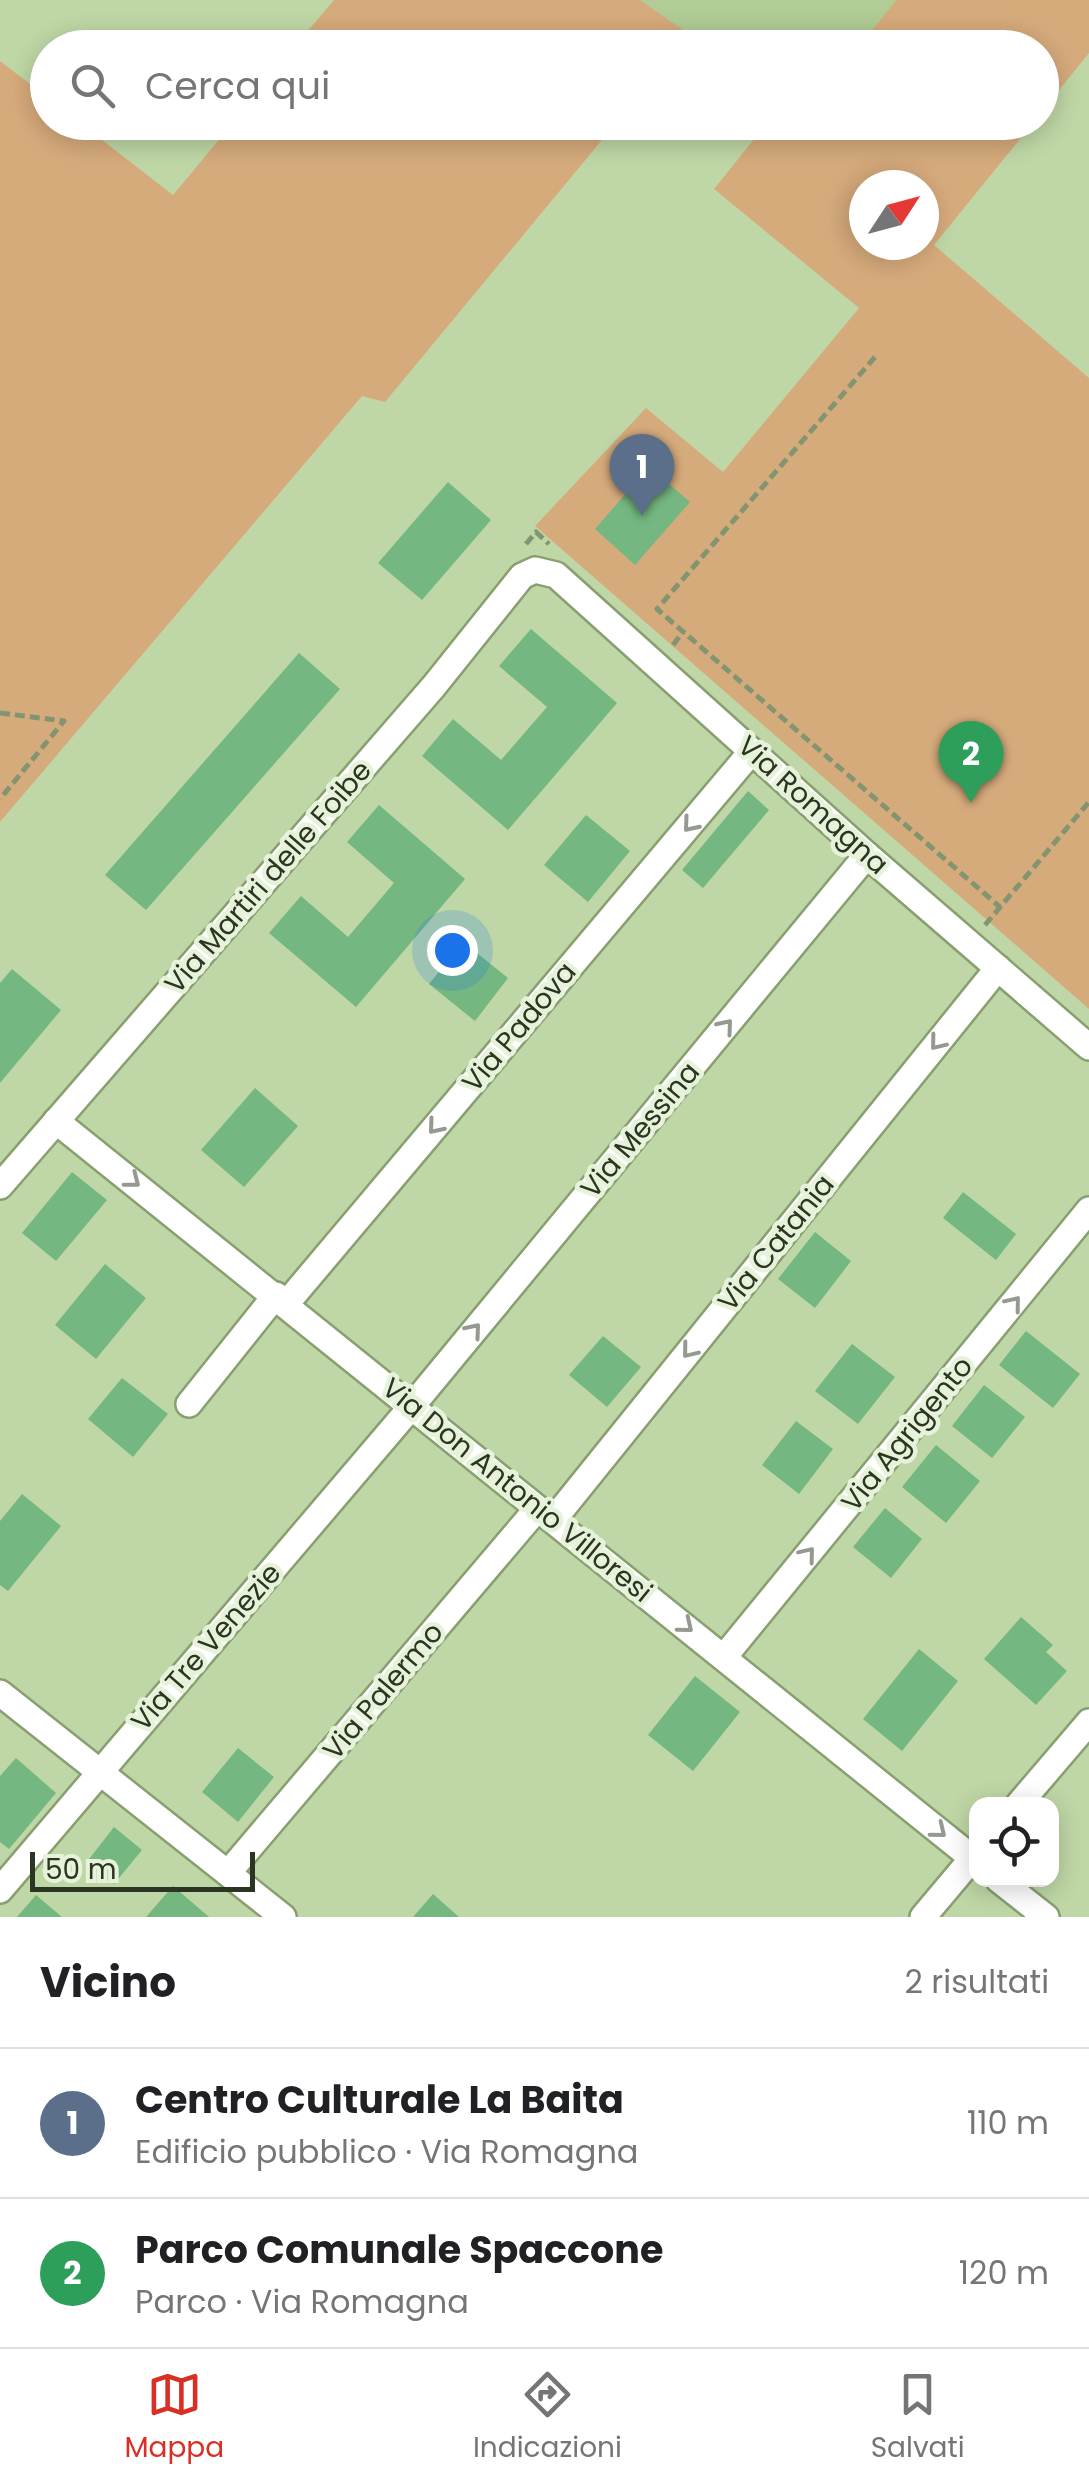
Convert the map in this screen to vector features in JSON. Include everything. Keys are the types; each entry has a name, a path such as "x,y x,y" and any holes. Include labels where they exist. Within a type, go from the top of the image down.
{"street":[{"name":"Via Romagna","path":"535,570 556,575 1089,1048"},
{"name":"Via Martiri delle Foibe","path":"0,1186 434,686 522,576 535,570"},
{"name":"Via Padova","path":"189,1404 752,751"},
{"name":"Via Messina","path":"412,1406 868,855"},
{"name":"Via Catania","path":"545,1514 998,968"},
{"name":"Via Don Antonio Villoresi","path":"56,1121 969,1853"},
{"name":"Via Agrigento","path":"724,1657 1089,1210"},
{"name":"Via Tre Venezie","path":"0,1890 412,1406"},
{"name":"Via Palermo","path":"228,1873 545,1514"},
{"path":"0,1693 284,1917"},
{"path":"1025,1797 1089,1722"},
{"path":"924,1917 969,1865"},
{"path":"1008,1887 1046,1917"}],"path":[{"path":"875,357 656,609 1000,908 1089,802"},
{"path":"0,713 64,721 0,799"}],"shaded area":[{"path":"334,0 640,0 683,30 308,30"},
{"path":"636,0 896,0 873,30 676,30"},
{"path":"896,0 1089,0 1089,53 1059,90 1059,30 872,30"},
{"path":"0,61 30,84 30,140 102,140 173,195 219,140 602,140 385,402 362,396 0,822"},
{"path":"753,140 1019,140 939,239 939,170 849,170 849,260 939,260 939,249 1089,378 1089,1009 535,526 646,408 723,472 859,308 714,189"}],"building":[{"path":"649,467 690,502 635,565 595,529"},
{"path":"448,482 491,520 422,600 378,563"},
{"path":"531,629 617,703 508,830 422,756 453,719 501,760 547,707 499,666"},
{"path":"299,653 340,689 146,910 105,875"},
{"path":"748,791 769,810 703,888 682,870"},
{"path":"379,805 465,879 356,1007 269,933 301,896 348,937 394,883 347,842"},
{"path":"586,815 630,851 588,902 544,865"},
{"path":"463,942 508,978 475,1021 429,984"},
{"path":"12,969 61,1010 0,1083 0,983"},
{"path":"255,1088 298,1126 244,1187 201,1150"},
{"path":"72,1172 107,1200 56,1261 22,1233"},
{"path":"963,1192 1016,1234 996,1260 943,1218"},
{"path":"815,1232 851,1261 815,1308 778,1279"},
{"path":"105,1264 146,1298 96,1359 55,1325"},
{"path":"1026,1331 1080,1374 1053,1408 999,1365"},
{"path":"603,1336 641,1367 607,1407 569,1375"},
{"path":"852,1344 895,1377 858,1424 815,1391"},
{"path":"122,1378 168,1414 133,1457 88,1419"},
{"path":"984,1385 1025,1417 992,1458 952,1426"},
{"path":"796,1421 833,1449 799,1494 762,1465"},
{"path":"936,1445 980,1481 946,1523 902,1487"},
{"path":"22,1494 61,1526 8,1591 0,1585 0,1521"},
{"path":"885,1508 922,1539 891,1578 853,1547"},
{"path":"1021,1617 1053,1645 1046,1652 1067,1671 1036,1705 984,1659"},
{"path":"919,1649 958,1681 902,1751 863,1719"},
{"path":"695,1676 740,1712 693,1771 648,1735"},
{"path":"238,1748 274,1777 238,1822 202,1792"},
{"path":"16,1758 56,1793 9,1849 0,1842 0,1776"},
{"path":"114,1827 142,1850 114,1884 86,1863"},
{"path":"173,1886 209,1917 146,1917"},
{"path":"433,1894 459,1917 413,1917"},
{"path":"36,1895 62,1917 17,1917"}],"place":[{"name":"Centro Culturale La Baita","path":"642,516"},
{"name":"Parco Comunale Spaccone","path":"971,803"}]}
